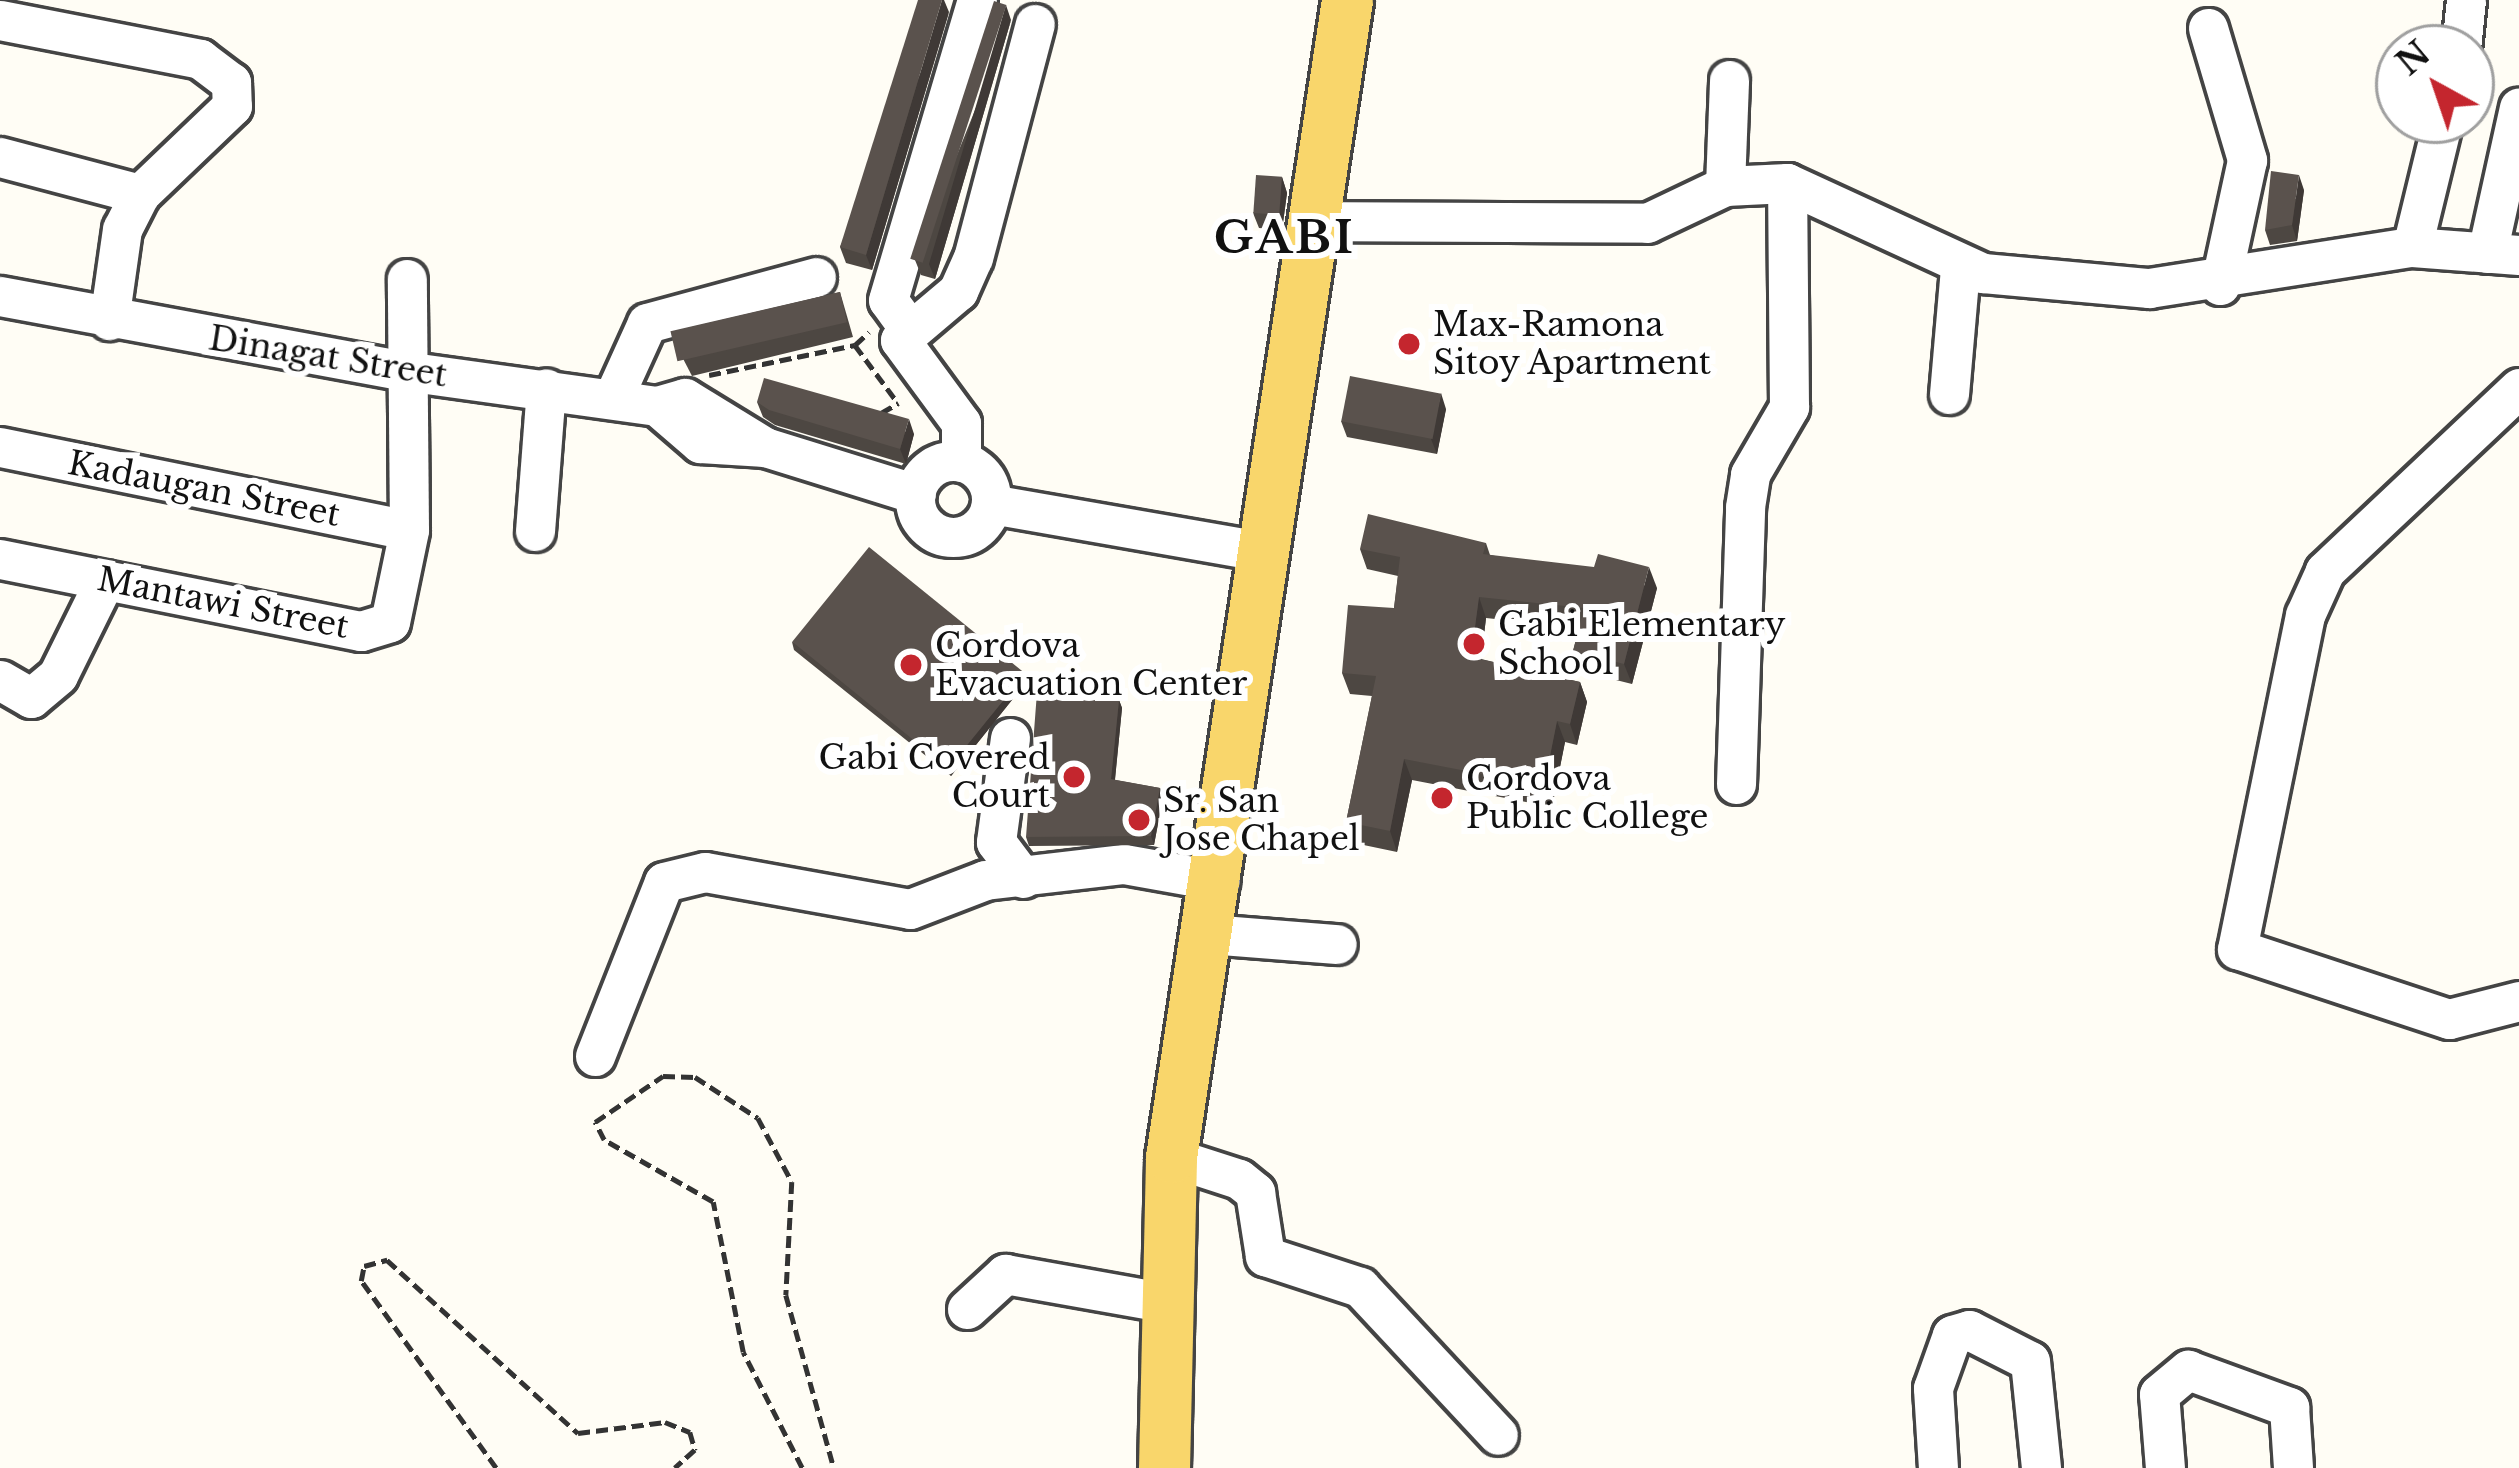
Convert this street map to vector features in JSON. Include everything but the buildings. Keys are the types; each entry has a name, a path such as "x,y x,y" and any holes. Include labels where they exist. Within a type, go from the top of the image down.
{"main road":[{"path":"1164,1468 1171,1157 1219,881 1268,552 1309,221 1347,0"}],"street":[{"path":"961,462 961,423 907,363 899,319 977,0"},
{"path":"0,20 200,59 231,82 232,106 140,194 122,229 109,320"},
{"path":"899,319 958,291 973,258 1035,24"},
{"path":"2208,28 2247,160 2220,285"},
{"path":"1725,186 1729,80"},
{"path":"1309,221 1647,223 1725,186 1787,183 1960,268 2220,285 2412,247 2503,254 2519,106"},
{"path":"2412,247 2437,144"},
{"path":"0,157 140,194"},
{"path":"1736,784 1745,508 1750,474 1789,407 1787,183"},
{"path":"1949,394 1960,268"},
{"path":"613,398 646,323 816,277"},
{"name":"Mantawi Street","path":"0,559 361,631 390,622 409,530 412,372 407,279"},
{"name":"Dinagat Street","path":"0,296 109,320 412,372 613,398 671,393 689,439 765,446 916,494"},
{"path":"535,530 546,388"},
{"path":"2519,388 2325,571 2306,615 2237,949 2449,1019 2519,1001"},
{"name":"Kadaugan Street","path":"0,447 409,530"},
{"path":"961,462 982,474 991,504 975,530 949,537 926,525 916,494 935,466 961,462"},
{"path":"991,504 1268,552"},
{"path":"0,680 31,698 58,675 105,580"},
{"path":"1010,738 996,842 1023,878"},
{"path":"595,1056 664,882 704,872 910,909 1023,878 1124,864 1219,881"},
{"path":"1210,934 1337,944"},
{"path":"1171,1157 1239,1179 1255,1192 1265,1256 1360,1287 1498,1435"},
{"path":"967,1309 1005,1274 1168,1303"},
{"path":"1939,1468 1933,1388 1952,1335 1969,1330 2030,1361 2041,1468"},
{"path":"2164,1468 2159,1394 2188,1370 2290,1407 2294,1468"}],"path":[{"path":"671,393 759,364 855,345 899,319"},
{"path":"759,364 763,379"},
{"path":"863,408 884,414 898,403"},
{"path":"802,1468 743,1352 713,1202 604,1140 595,1122 664,1076 695,1077 758,1118 792,1182 786,1295 834,1468"},
{"path":"496,1468 361,1281 364,1266 387,1260 578,1433 665,1422 690,1432 694,1450 676,1468"}],"place":[{"name":"Max-Ramona Sitoy Apartment","path":"1409,344"},
{"name":"Gabi Elementary School","path":"1474,644"},
{"name":"Cordova Evacuation Center","path":"911,665"},
{"name":"Gabi Covered Court","path":"1074,777"},
{"name":"Cordova Public College","path":"1442,798"},
{"name":"Sr. San Jose Chapel","path":"1139,820"}],"district":[{"name":"GABI","path":"1285,238"}]}
